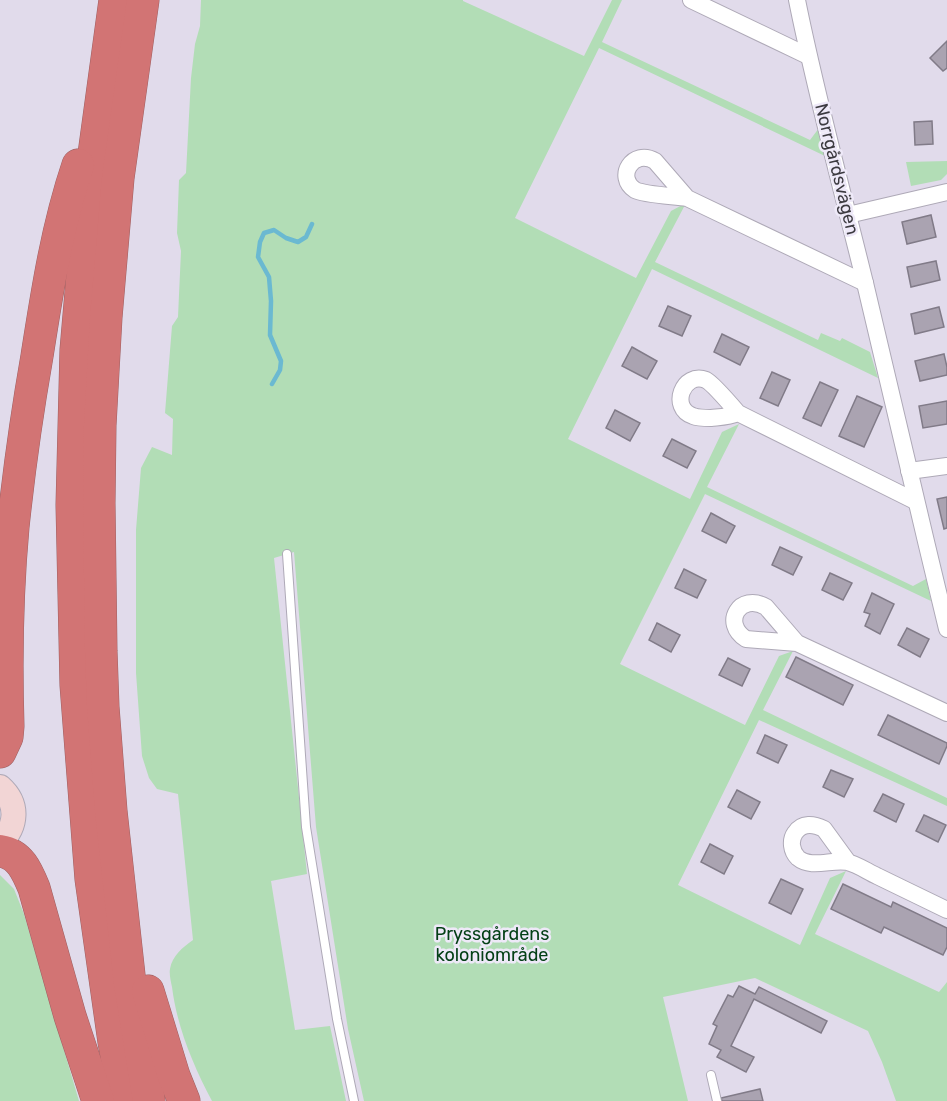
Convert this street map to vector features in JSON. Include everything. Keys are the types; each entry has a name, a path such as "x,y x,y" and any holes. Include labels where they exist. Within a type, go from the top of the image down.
{"highway":[{"path":"115,0 91,176 76,350 72,505 76,685 91,879 114,1042 125,1101"},
{"path":"143,0 118,178 106,317 100,425 101,660 108,781 118,879 130,984 150,1101"},
{"path":"0,752 7,736 8,726 8,605 13,526 35,364 71,185 103,90"},
{"path":"0,851 14,855 31,879 70,1016 98,1101"},
{"path":"118,879 157,1022 184,1101"}],"street":[{"path":"691,0 808,56"},
{"name":"Norrgårdsvägen","path":"797,0 808,56 865,283 947,629"},
{"path":"848,215 947,192"},
{"path":"687,198 865,283"},
{"path":"738,413 915,501"},
{"path":"909,471 947,466"},
{"path":"797,643 947,713"},
{"path":"0,787 9,797 14,817 11,828 0,843"},
{"path":"849,862 947,910"}],"lane":[{"path":"286,554 306,827 337,1019 354,1101"},
{"path":"711,1075 717,1101"}],"green space":[{"name":"Pryssgårdens koloniområde","path":"201,0 463,0 584,56 612,0 622,0 602,42 810,140 819,128 825,156 599,48 515,218 636,278 671,211 686,203 655,262 818,340 821,333 840,341 842,338 870,352 878,378 652,269 568,439 690,499 722,432 739,424 707,487 913,586 926,579 931,601 705,494 620,664 745,725 779,656 793,651 763,710 947,798 947,806 759,720 678,885 800,945 830,878 846,871 815,934 939,992 947,982 947,1101 896,1101 868,1031 755,978 663,997 688,1101 364,1101 348,1029 316,827 294,552 274,558 307,874 271,881 295,1030 330,1026 346,1101 212,1101 192,1060 182,1031 170,976 171,964 176,956 193,940 178,794 157,789 149,778 142,756 136,673 136,530 141,468 152,447 172,455 173,419 165,413 172,326 178,317 181,251 177,233 179,180 186,173 191,78 195,44 200,26"},
{"path":"947,161 947,174 941,180 911,186 906,162"},
{"path":"0,875 14,889 24,914 79,1101 0,1101"}],"building":[{"path":"947,41 947,68 943,71 930,58"},
{"path":"932,121 933,144 915,145 914,122"},
{"path":"931,215 936,237 907,244 902,222"},
{"path":"936,261 940,280 911,287 907,267"},
{"path":"668,306 691,316 682,336 659,326"},
{"path":"939,307 944,327 915,334 911,314"},
{"path":"722,334 749,347 740,365 714,352"},
{"path":"632,347 657,361 647,379 622,366"},
{"path":"944,354 947,375 920,381 915,361"},
{"path":"772,372 790,380 778,406 760,398"},
{"path":"820,382 838,390 821,426 803,418"},
{"path":"857,396 882,407 864,447 839,436"},
{"path":"947,401 947,424 923,428 919,406"},
{"path":"615,410 640,423 630,441 606,428"},
{"path":"672,439 696,451 687,468 663,456"},
{"path":"947,497 947,528 944,529 937,499"},
{"path":"711,513 735,526 726,543 702,531"},
{"path":"780,547 802,557 793,575 772,565"},
{"path":"684,569 706,580 697,598 675,588"},
{"path":"830,573 852,583 843,600 822,590"},
{"path":"872,593 894,604 880,634 865,626 870,614 864,612"},
{"path":"657,623 680,635 671,652 649,640"},
{"path":"907,628 929,639 920,657 898,645"},
{"path":"796,657 853,685 843,705 786,677"},
{"path":"728,658 750,669 742,686 719,675"},
{"path":"888,715 947,743 939,764 878,735"},
{"path":"765,735 787,745 778,763 757,753"},
{"path":"831,770 853,779 844,797 823,787"},
{"path":"737,790 760,802 751,819 728,807"},
{"path":"883,794 904,804 896,822 874,811"},
{"path":"924,815 946,825 938,842 916,831"},
{"path":"710,844 733,856 724,874 701,862"},
{"path":"781,879 803,889 791,914 769,903"},
{"path":"843,884 891,907 893,902 947,928 947,947 943,955 884,927 881,933 831,909"},
{"path":"739,986 755,994 759,987 827,1021 821,1033 754,999 731,1046 754,1057 746,1072 717,1057 721,1050 709,1044 717,1026 713,1024 728,995 733,997"},
{"path":"760,1089 763,1101 722,1101 721,1098"}],"waterway":[{"path":"272,384 280,370 281,361 270,335 269,277 258,257 260,242 264,233 274,230 298,242 306,237 312,224"}]}
